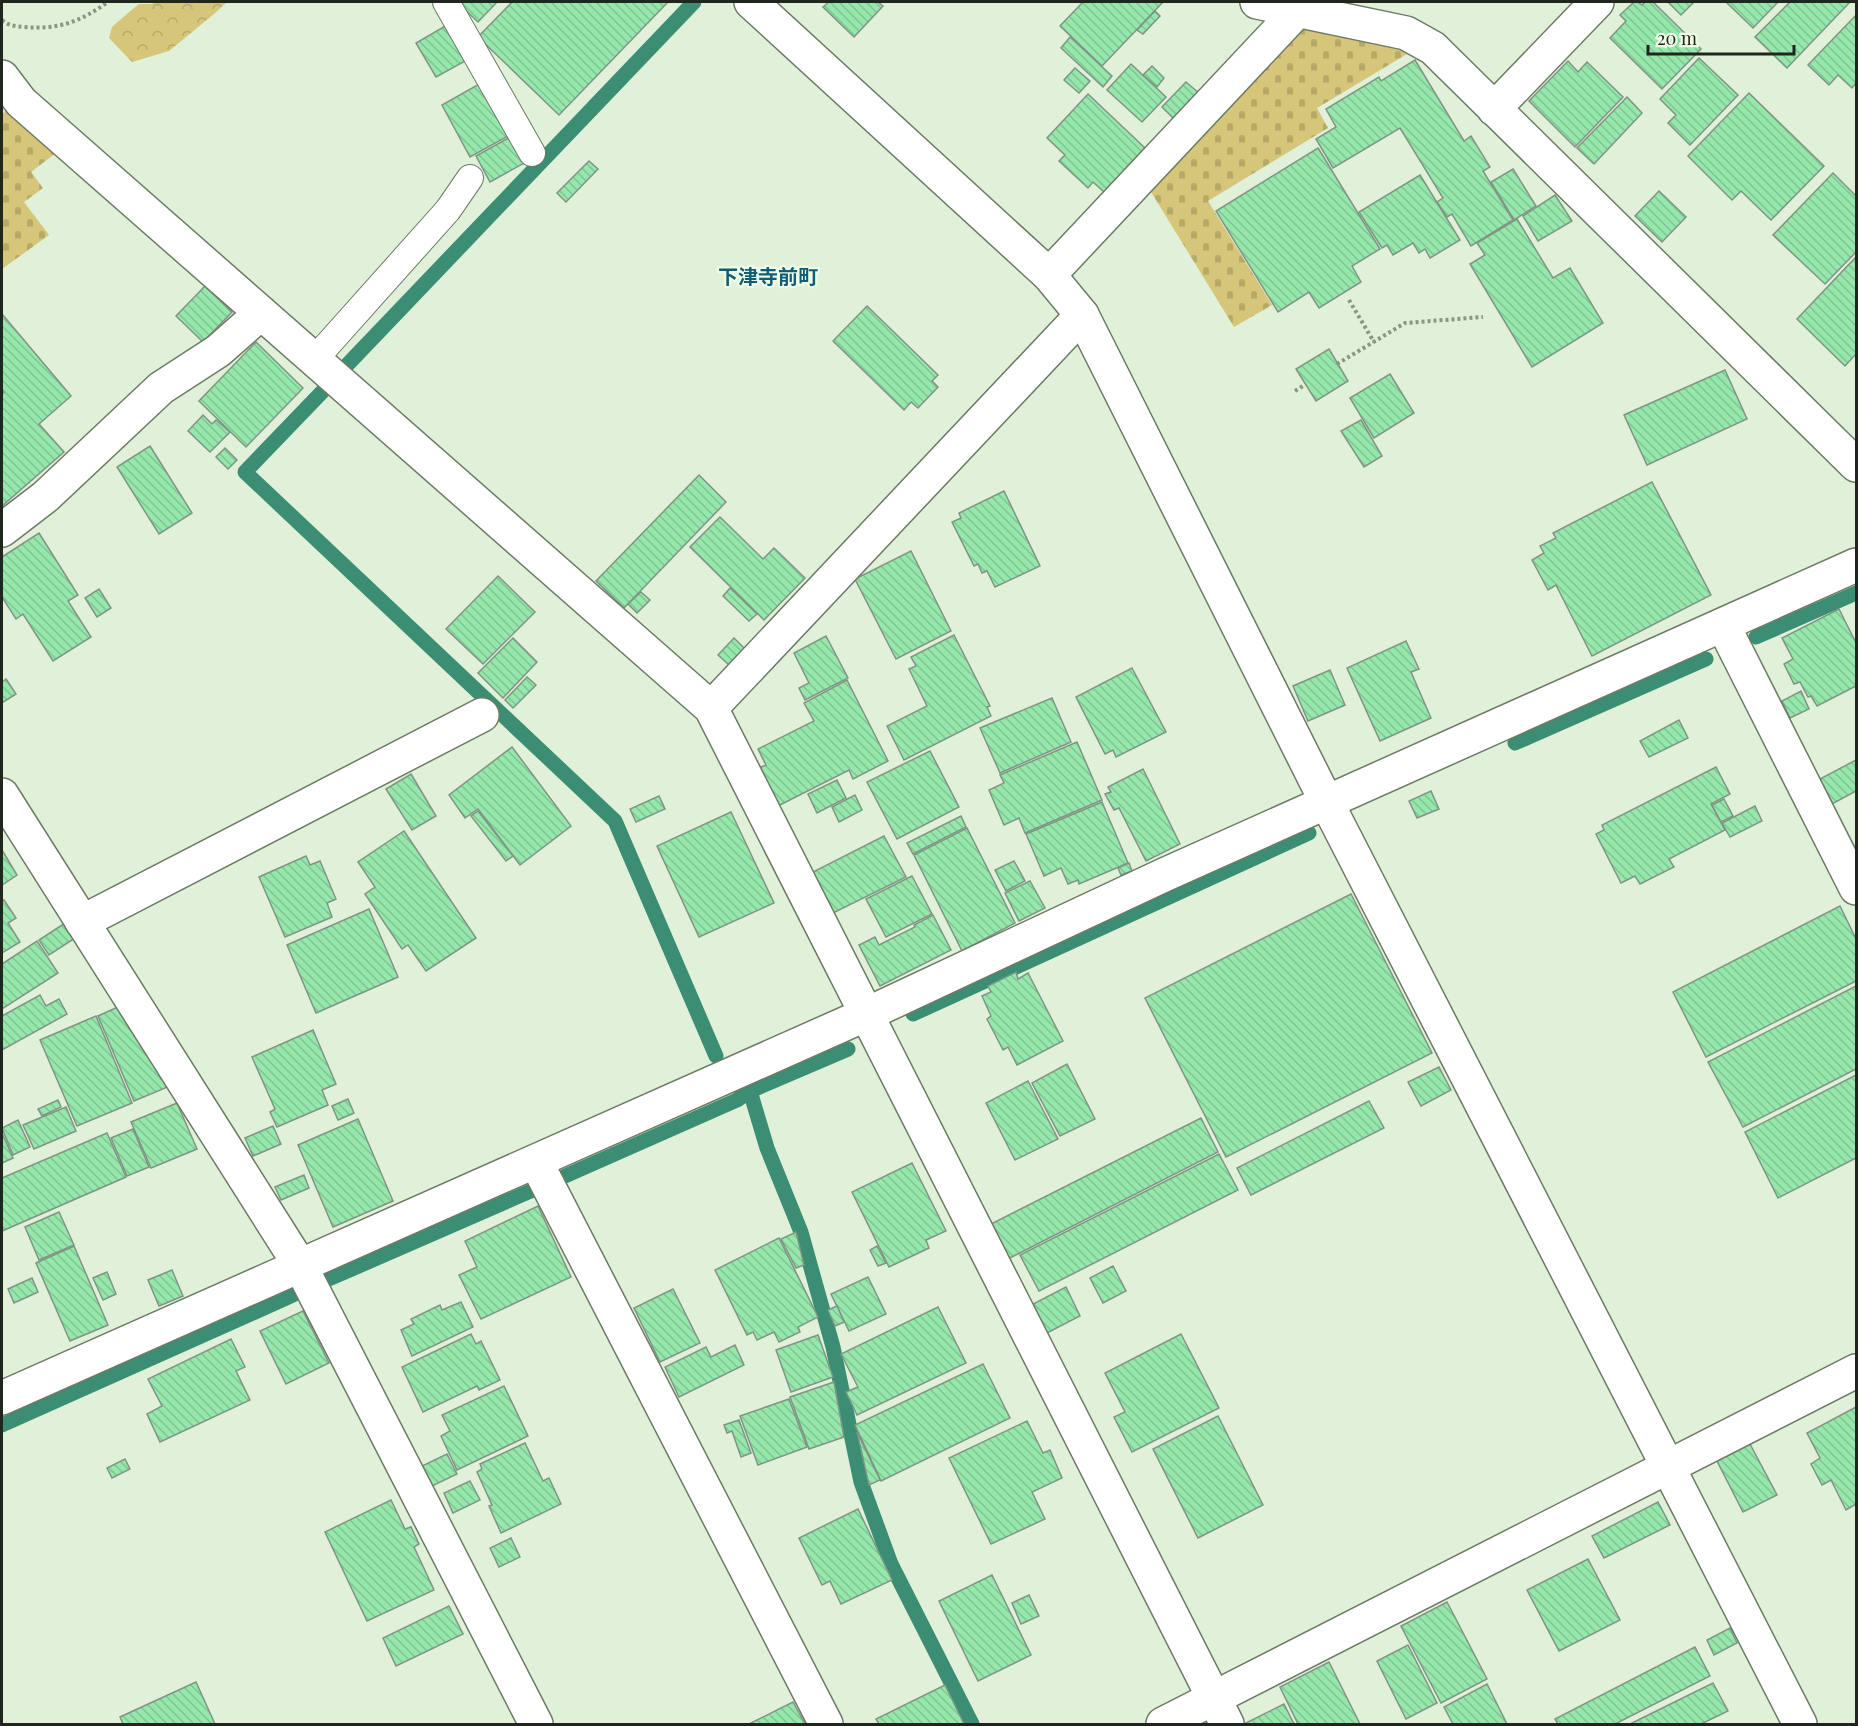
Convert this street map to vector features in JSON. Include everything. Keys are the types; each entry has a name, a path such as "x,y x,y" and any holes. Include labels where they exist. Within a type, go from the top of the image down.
{"street":[{"path":"751,2 1049,275 1082,315 1327,803 1800,1725"},
{"path":"1257,2 1406,33 1433,48 1857,465"},
{"path":"1494,109 1597,2"},
{"path":"1049,275 1298,10"},
{"path":"2,77 21,102 711,708 1220,1712"},
{"path":"2,530 45,497 161,388 218,351 261,313"},
{"path":"711,708 1082,315"},
{"path":"2,1398 867,1014 1164,875 1857,565"},
{"path":"1723,625 1857,888"},
{"path":"82,922 482,715"},
{"path":"2,795 301,1266 536,1725"},
{"path":"536,1162 826,1725"},
{"path":"1163,1725 1220,1712 1668,1467 1857,1371"}],"lane":[{"path":"446,2 532,153"},
{"path":"314,360 448,210 470,178"}],"path":[{"path":"2,21 8,25 33,28 60,27 95,11 108,2"},
{"path":"1349,300 1374,342"},
{"path":"1337,364 1405,323 1483,317"},
{"path":"1294,390 1306,384"}],"green space":[{"path":"227,2 169,51 132,62 109,38 112,27 139,4"},
{"path":"1311,26 1412,51 1317,108 1328,128 1208,201 1272,305 1234,327 1148,187 1289,36"},
{"path":"8,109 56,153 31,172 43,188 24,202 49,235 2,269 2,114"}],"building":[{"path":"457,2 497,2 478,22"},
{"path":"512,2 668,2 559,115 478,37"},
{"path":"829,2 878,2 883,6 854,37 823,7"},
{"path":"1083,2 1163,2 1102,66 1060,26"},
{"path":"1634,2 1642,5 1645,2 1653,2 1701,49 1662,89 1610,38 1626,21 1620,15"},
{"path":"1668,2 1694,2 1681,15"},
{"path":"1726,2 1778,2 1753,28"},
{"path":"1790,2 1850,2 1787,68 1755,37"},
{"path":"1155,11 1160,16 1143,34 1137,30"},
{"path":"1856,15 1856,83 1852,88 1838,75 1829,85 1808,65"},
{"path":"447,25 467,60 436,77 416,43"},
{"path":"1070,37 1112,76 1103,87 1061,48"},
{"path":"1699,58 1738,95 1690,145 1668,123 1676,115 1660,99"},
{"path":"1415,60 1464,141 1471,136 1490,167 1483,171 1513,220 1471,246 1452,214 1447,217 1437,202 1443,198 1400,128 1333,168 1316,139 1336,127 1326,109 1379,77 1381,81"},
{"path":"1568,61 1578,72 1587,62 1623,97 1575,147 1529,101"},
{"path":"1131,64 1166,97 1142,122 1107,90"},
{"path":"1152,66 1164,78 1157,87 1143,75"},
{"path":"1075,68 1090,81 1079,93 1064,80"},
{"path":"1186,82 1200,94 1175,120 1162,107"},
{"path":"481,83 510,135 470,157 442,105"},
{"path":"1749,93 1824,166 1771,220 1741,191 1732,200 1688,156"},
{"path":"1088,94 1145,148 1104,192 1093,182 1088,188 1059,161 1065,155 1047,138"},
{"path":"1627,97 1642,113 1594,164 1577,148"},
{"path":"512,136 526,162 490,182 476,156"},
{"path":"1318,148 1380,249 1352,266 1361,282 1319,308 1309,292 1278,312 1216,211"},
{"path":"589,161 598,169 566,202 557,193"},
{"path":"1513,169 1536,206 1514,220 1491,182"},
{"path":"1833,173 1856,196 1856,252 1825,284 1773,235"},
{"path":"1420,175 1460,240 1430,258 1425,249 1419,253 1413,243 1393,255 1387,245 1382,248 1359,212"},
{"path":"1659,191 1686,217 1662,242 1635,216"},
{"path":"1555,195 1572,221 1538,241 1523,216"},
{"path":"1517,219 1553,278 1570,268 1603,323 1532,367 1470,264 1485,255 1477,243"},
{"path":"1856,257 1856,354 1845,366 1797,319"},
{"path":"205,286 232,312 203,342 176,316"},
{"path":"867,306 938,375 932,381 938,387 918,408 911,402 904,410 833,341"},
{"path":"2,314 71,396 39,424 64,452 2,506 2,395 4,392 2,389"},
{"path":"256,342 303,388 246,447 199,401"},
{"path":"1329,349 1348,381 1316,401 1296,369"},
{"path":"1725,370 1747,419 1647,465 1624,415"},
{"path":"1390,374 1414,413 1374,438 1350,398"},
{"path":"203,415 212,424 216,420 230,432 210,452 188,431"},
{"path":"1361,420 1382,456 1364,467 1341,431"},
{"path":"150,446 192,513 159,534 117,467"},
{"path":"225,448 237,460 228,469 216,457"},
{"path":"699,475 726,502 624,608 596,581"},
{"path":"1652,482 1711,595 1592,656 1556,585 1548,590 1532,560 1544,553 1540,546 1556,538 1553,533"},
{"path":"1004,491 1040,566 995,587 987,571 982,573 978,564 974,566 952,522 961,518 959,513"},
{"path":"720,517 763,559 774,548 805,578 764,620 690,547"},
{"path":"39,533 78,595 68,601 91,637 53,661 23,614 16,619 2,597 2,557"},
{"path":"911,551 951,631 896,659 855,579"},
{"path":"498,576 535,612 483,664 446,629"},
{"path":"730,588 757,614 749,621 723,596"},
{"path":"99,589 111,608 97,617 85,598"},
{"path":"641,592 650,600 637,613 628,604"},
{"path":"1839,609 1856,643 1856,686 1817,706 1811,696 1808,697 1800,682 1794,684 1784,664 1793,659 1782,638"},
{"path":"954,635 990,706 987,707 991,716 904,760 887,726 927,706 909,669 916,666 911,657"},
{"path":"826,636 848,678 805,700 799,688 809,683 794,653"},
{"path":"513,638 537,662 503,698 478,673"},
{"path":"734,638 745,649 729,665 718,655"},
{"path":"1406,641 1419,669 1411,672 1431,718 1380,741 1347,668"},
{"path":"1132,668 1166,732 1116,757 1113,750 1105,754 1076,697"},
{"path":"1330,670 1345,705 1308,721 1293,686"},
{"path":"527,677 536,685 513,708 505,700"},
{"path":"6,679 16,694 2,703 2,682"},
{"path":"847,680 888,761 853,779 849,770 778,806 759,768 766,765 758,749 814,721 804,703"},
{"path":"1801,691 1809,709 1790,718 1782,701"},
{"path":"1052,698 1071,742 1000,773 980,728"},
{"path":"1679,720 1688,738 1649,757 1640,741"},
{"path":"1077,742 1102,800 1025,833 1019,818 1004,825 989,790 1004,783 1000,775"},
{"path":"512,747 571,826 520,865 478,809 465,818 449,795"},
{"path":"930,751 959,807 897,839 867,782"},
{"path":"1856,760 1856,791 1830,805 1818,780"},
{"path":"1716,767 1730,794 1711,804 1725,830 1669,859 1674,867 1640,884 1635,876 1621,883 1596,834 1604,830 1602,825"},
{"path":"1143,769 1180,844 1146,861 1119,808 1114,810 1105,794 1111,792 1108,787"},
{"path":"411,774 436,816 412,830 386,789"},
{"path":"837,780 846,798 817,813 808,794"},
{"path":"1431,791 1439,809 1417,818 1409,801"},
{"path":"855,795 862,810 839,822 832,807"},
{"path":"659,796 665,809 636,822 630,809"},
{"path":"1724,799 1733,816 1721,822 1712,805"},
{"path":"1102,802 1128,863 1079,884 1078,880 1068,884 1061,868 1044,876 1026,834"},
{"path":"1755,806 1762,821 1730,837 1722,823"},
{"path":"478,811 513,856 506,861 471,816"},
{"path":"731,812 774,903 699,937 657,846"},
{"path":"961,816 966,827 913,854 907,843"},
{"path":"967,828 1015,923 962,951 914,855"},
{"path":"404,831 476,938 426,971 408,945 402,949 365,894 375,887 358,862"},
{"path":"884,836 906,877 833,913 813,872"},
{"path":"2,850 17,875 2,885"},
{"path":"306,856 310,865 320,861 336,899 327,903 332,917 285,937 259,877"},
{"path":"1014,861 1025,881 1006,891 995,870"},
{"path":"1129,863 1132,871 1121,875 1118,868"},
{"path":"912,876 932,914 886,937 866,899"},
{"path":"1030,881 1045,908 1019,921 1005,893"},
{"path":"1351,894 1432,1053 1226,1157 1145,998"},
{"path":"4,900 16,918 8,923 20,942 2,953 2,902"},
{"path":"1840,906 1856,939 1856,981 1706,1057 1673,992"},
{"path":"369,909 398,977 316,1013 287,945"},
{"path":"933,915 951,950 880,986 859,945 875,937 879,945"},
{"path":"65,923 75,938 49,955 39,940"},
{"path":"37,941 58,973 2,1009 2,964"},
{"path":"1016,972 1018,979 1028,973 1063,1041 1017,1065 1008,1047 1003,1050 987,1019 991,1016 982,996 991,992 988,986"},
{"path":"1856,986 1856,1069 1743,1127 1708,1062"},
{"path":"40,995 46,1006 59,999 67,1014 2,1050 2,1016"},
{"path":"118,1007 170,1086 134,1101 98,1016"},
{"path":"96,1016 132,1103 77,1126 40,1040"},
{"path":"313,1030 336,1084 322,1090 328,1105 277,1127 270,1112 275,1109 252,1057"},
{"path":"1067,1064 1095,1119 1060,1136 1032,1083"},
{"path":"1439,1067 1451,1090 1421,1106 1408,1082"},
{"path":"1856,1075 1856,1158 1778,1198 1745,1132"},
{"path":"1028,1081 1058,1139 1015,1160 986,1103"},
{"path":"348,1099 354,1113 338,1120 332,1106"},
{"path":"58,1100 61,1107 42,1116 38,1109"},
{"path":"1369,1101 1384,1128 1251,1195 1237,1168"},
{"path":"177,1103 197,1149 151,1168 131,1122"},
{"path":"66,1107 76,1131 34,1149 23,1125"},
{"path":"1201,1118 1218,1152 1008,1259 991,1224"},
{"path":"358,1119 393,1201 333,1227 298,1145"},
{"path":"18,1120 30,1147 13,1155 2,1128"},
{"path":"273,1126 281,1144 253,1156 245,1138"},
{"path":"133,1129 149,1167 127,1176 111,1138"},
{"path":"2,1133 13,1158 2,1163"},
{"path":"107,1133 126,1177 2,1231 2,1178"},
{"path":"1219,1154 1238,1190 1039,1291 1020,1255"},
{"path":"912,1163 946,1231 926,1240 929,1248 889,1267 852,1192"},
{"path":"304,1175 309,1188 281,1200 275,1187"},
{"path":"538,1206 571,1277 481,1319 459,1275 477,1267 465,1241"},
{"path":"59,1212 74,1245 39,1260 25,1227"},
{"path":"796,1232 804,1265 796,1268 781,1239"},
{"path":"779,1238 818,1317 798,1327 800,1332 779,1342 774,1332 757,1340 753,1332 747,1335 715,1270"},
{"path":"74,1246 108,1325 70,1341 36,1263"},
{"path":"877,1246 886,1263 878,1266 870,1250"},
{"path":"1113,1266 1126,1291 1103,1303 1090,1278"},
{"path":"172,1270 183,1296 159,1306 148,1280"},
{"path":"107,1272 116,1294 103,1300 93,1278"},
{"path":"868,1277 886,1314 849,1331 831,1294"},
{"path":"32,1278 38,1292 14,1303 8,1289"},
{"path":"1066,1287 1080,1316 1047,1333 1033,1304"},
{"path":"673,1289 700,1343 660,1362 634,1308"},
{"path":"461,1302 473,1327 412,1356 401,1330 414,1324 411,1319 440,1305 442,1310"},
{"path":"837,1306 844,1322 835,1326 828,1310"},
{"path":"938,1307 966,1363 857,1415 846,1392 858,1387 841,1354"},
{"path":"303,1311 329,1363 286,1384 260,1331"},
{"path":"471,1334 476,1344 481,1341 500,1380 479,1390 477,1386 423,1412 402,1367"},
{"path":"1181,1334 1219,1408 1132,1452 1114,1417 1125,1412 1105,1373"},
{"path":"818,1335 833,1377 791,1392 776,1350"},
{"path":"231,1339 245,1367 236,1371 250,1400 160,1442 147,1414 162,1406 148,1379"},
{"path":"735,1345 744,1365 679,1397 665,1367 706,1347 711,1357"},
{"path":"983,1364 1010,1418 881,1481 855,1425"},
{"path":"834,1382 844,1437 809,1449 790,1397"},
{"path":"504,1386 528,1436 457,1470 441,1436 450,1431 442,1415"},
{"path":"789,1399 807,1447 758,1465 740,1416"},
{"path":"1856,1407 1856,1504 1846,1510 1831,1480 1822,1485 1811,1464 1820,1458 1807,1433"},
{"path":"1218,1416 1263,1505 1198,1538 1153,1449"},
{"path":"739,1420 751,1453 741,1457 732,1431 727,1433 724,1425"},
{"path":"1027,1421 1043,1453 1050,1450 1062,1478 1032,1492 1045,1519 991,1544 949,1458"},
{"path":"857,1432 880,1480 869,1485"},
{"path":"525,1443 543,1481 549,1478 561,1504 501,1533 489,1506 492,1505 477,1472 482,1469 480,1464"},
{"path":"1750,1444 1777,1495 1743,1512 1717,1461"},
{"path":"447,1454 457,1474 430,1487 420,1467"},
{"path":"125,1459 130,1469 112,1478 107,1468"},
{"path":"470,1481 480,1500 453,1513 444,1493"},
{"path":"391,1500 405,1529 411,1527 419,1544 414,1547 434,1590 367,1621 325,1532"},
{"path":"1658,1502 1670,1525 1604,1558 1592,1536"},
{"path":"858,1509 892,1580 841,1604 830,1581 822,1585 799,1538"},
{"path":"511,1538 520,1557 499,1567 490,1548"},
{"path":"1588,1559 1620,1620 1559,1651 1527,1590"},
{"path":"992,1575 1031,1655 978,1681 939,1601"},
{"path":"1029,1595 1039,1616 1021,1624 1012,1603"},
{"path":"1447,1602 1487,1679 1441,1703 1401,1626"},
{"path":"449,1606 463,1634 396,1666 383,1638"},
{"path":"1730,1628 1737,1643 1714,1655 1707,1640"},
{"path":"1408,1645 1437,1703 1406,1719 1377,1661"},
{"path":"1695,1647 1710,1676 1615,1724 1558,1724 1555,1719"},
{"path":"1329,1662 1360,1724 1298,1724 1280,1687"},
{"path":"196,1682 215,1724 123,1724 120,1717"},
{"path":"1713,1683 1728,1711 1701,1724 1630,1724"},
{"path":"1487,1684 1507,1724 1453,1724 1444,1707"},
{"path":"945,1685 964,1724 879,1724 876,1719"},
{"path":"793,1702 805,1724 749,1724"},
{"path":"1284,1704 1294,1724 1246,1723"}],"waterway":[{"path":"348,364 694,2"},
{"path":"322,392 245,472 615,821 716,1056"},
{"path":"1756,637 1856,593"},
{"path":"1515,743 1706,659"},
{"path":"913,1014 1309,833"},
{"path":"565,1176 737,1100 750,1091 848,1049"},
{"path":"750,1091 767,1148 801,1232 833,1347 861,1482 891,1564 972,1724"},
{"path":"322,1282 533,1190"},
{"path":"2,1425 293,1295"}],"district":[{"name":"下津寺前町","path":"768,275"}]}
